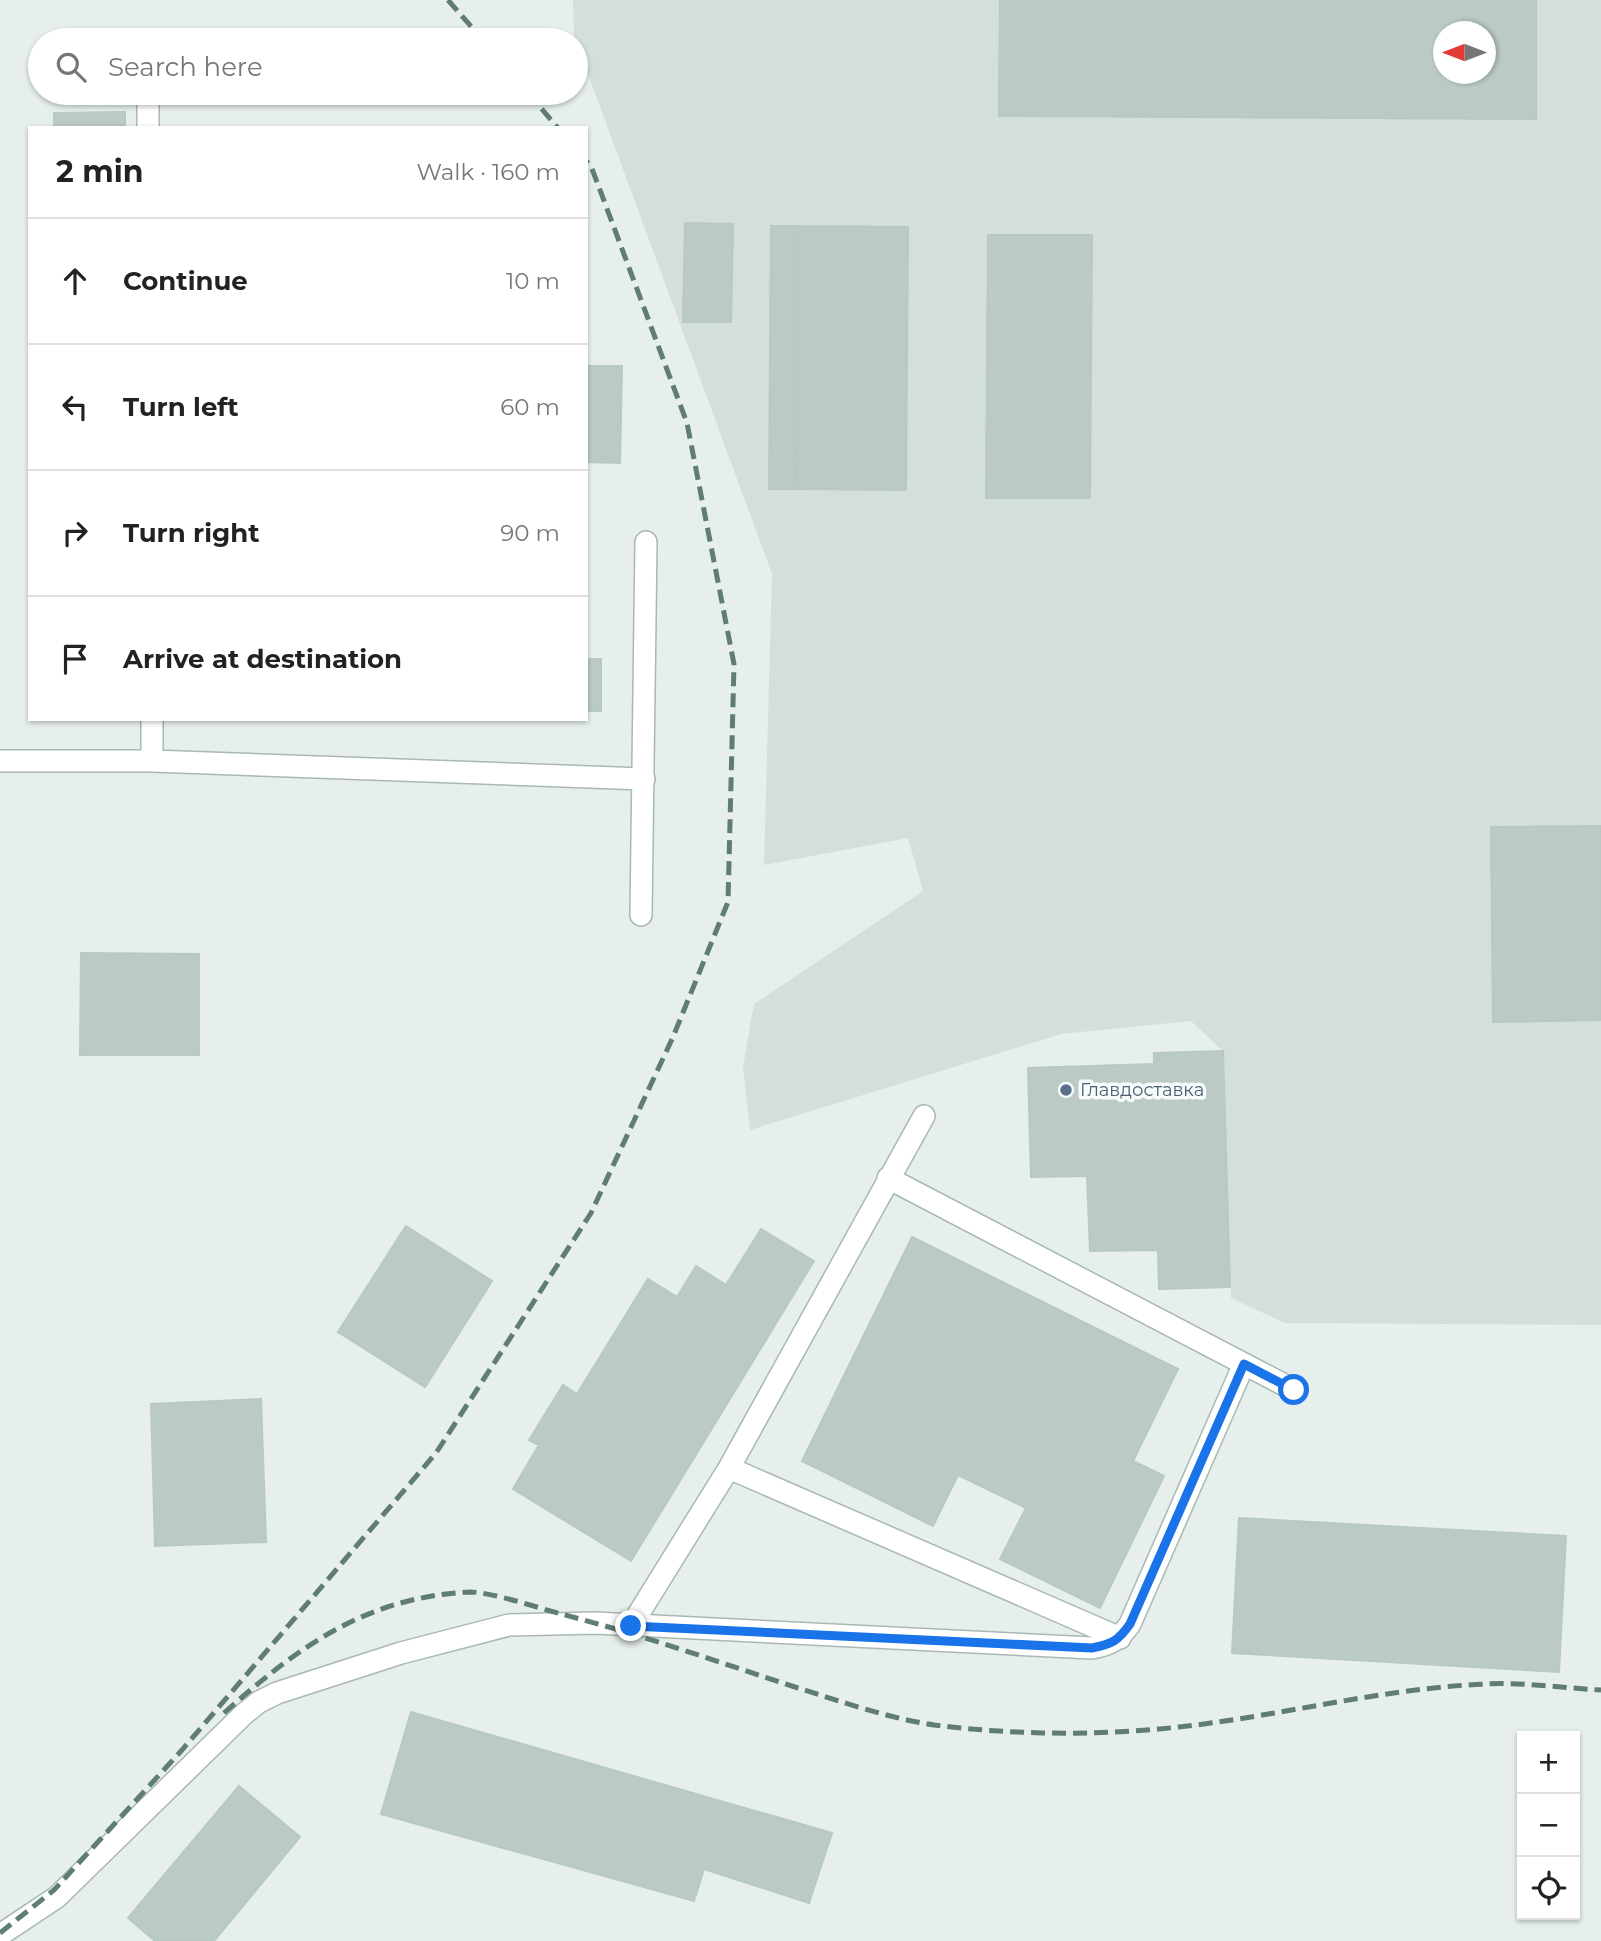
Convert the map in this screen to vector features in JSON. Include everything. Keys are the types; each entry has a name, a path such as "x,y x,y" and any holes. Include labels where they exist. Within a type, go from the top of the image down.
{"street":[{"path":"148,105 148,126"},
{"path":"641,915 646,542"},
{"path":"152,721 152,761"},
{"path":"0,761 152,761 644,779"},
{"path":"631,1626 729,1468 923,1116"},
{"path":"888,1178 1294,1390"},
{"path":"0,1935 57,1897 259,1702 277,1693 401,1653 509,1626 595,1623 1092,1648 1107,1645 1120,1638 1137,1608 1244,1364"},
{"path":"729,1468 1120,1638"}],"shaded area":[{"path":"573,0 1601,0 1601,1325 1285,1323 1231,1298 1223,1051 1191,1021 1061,1034 750,1130 743,1067 754,1004 923,891 908,838 764,865 772,574 588,74 588,28 574,28"}],"building":[{"path":"1000,0 1536,0 1536,119 999,116"},
{"path":"125,112 125,126 54,126 54,113"},
{"path":"685,223 733,224 731,322 683,322"},
{"path":"771,226 798,226 796,489 769,489"},
{"path":"798,226 908,227 906,490 796,489"},
{"path":"988,235 1092,235 1090,498 986,498"},
{"path":"588,366 622,366 620,463 588,462"},
{"path":"588,659 601,659 601,711 588,711"},
{"path":"1601,826 1601,1020 1493,1022 1491,827"},
{"path":"81,953 199,954 199,1055 80,1055"},
{"path":"1223,1051 1230,1287 1159,1289 1158,1250 1090,1251 1087,1176 1031,1177 1028,1068 1154,1064 1154,1053"},
{"path":"406,1226 492,1281 425,1387 338,1332"},
{"path":"761,1229 814,1261 631,1561 513,1489 539,1445 529,1440 563,1385 577,1394 648,1279 677,1297 696,1266 726,1285"},
{"path":"912,1237 1178,1369 1133,1461 1164,1476 1100,1608 1000,1559 1026,1508 958,1475 933,1526 802,1461"},
{"path":"261,1399 266,1542 155,1546 151,1404"},
{"path":"1239,1518 1566,1536 1559,1672 1232,1653"},
{"path":"411,1712 832,1833 809,1903 704,1869 694,1901 381,1814"},
{"path":"239,1786 300,1837 214,1941 155,1941 128,1918"}],"railway":[{"path":"448,0 472,28"},
{"path":"538,105 556,126"},
{"path":"0,1933 54,1890 182,1750 436,1453 591,1213 673,1037 728,902 734,664 687,423 588,163"},
{"path":"224,1713 307,1647 366,1615 433,1596 470,1592 502,1597 620,1630 881,1714 964,1728 1056,1733 1118,1732 1217,1722 1370,1696 1447,1687 1529,1684 1601,1690"}],"place":[{"name":"Главдоставка","path":"1066,1090"}],"route":[{"path":"631,1626 1092,1648 1107,1645 1120,1638 1130,1624 1244,1364 1294,1390"}]}
